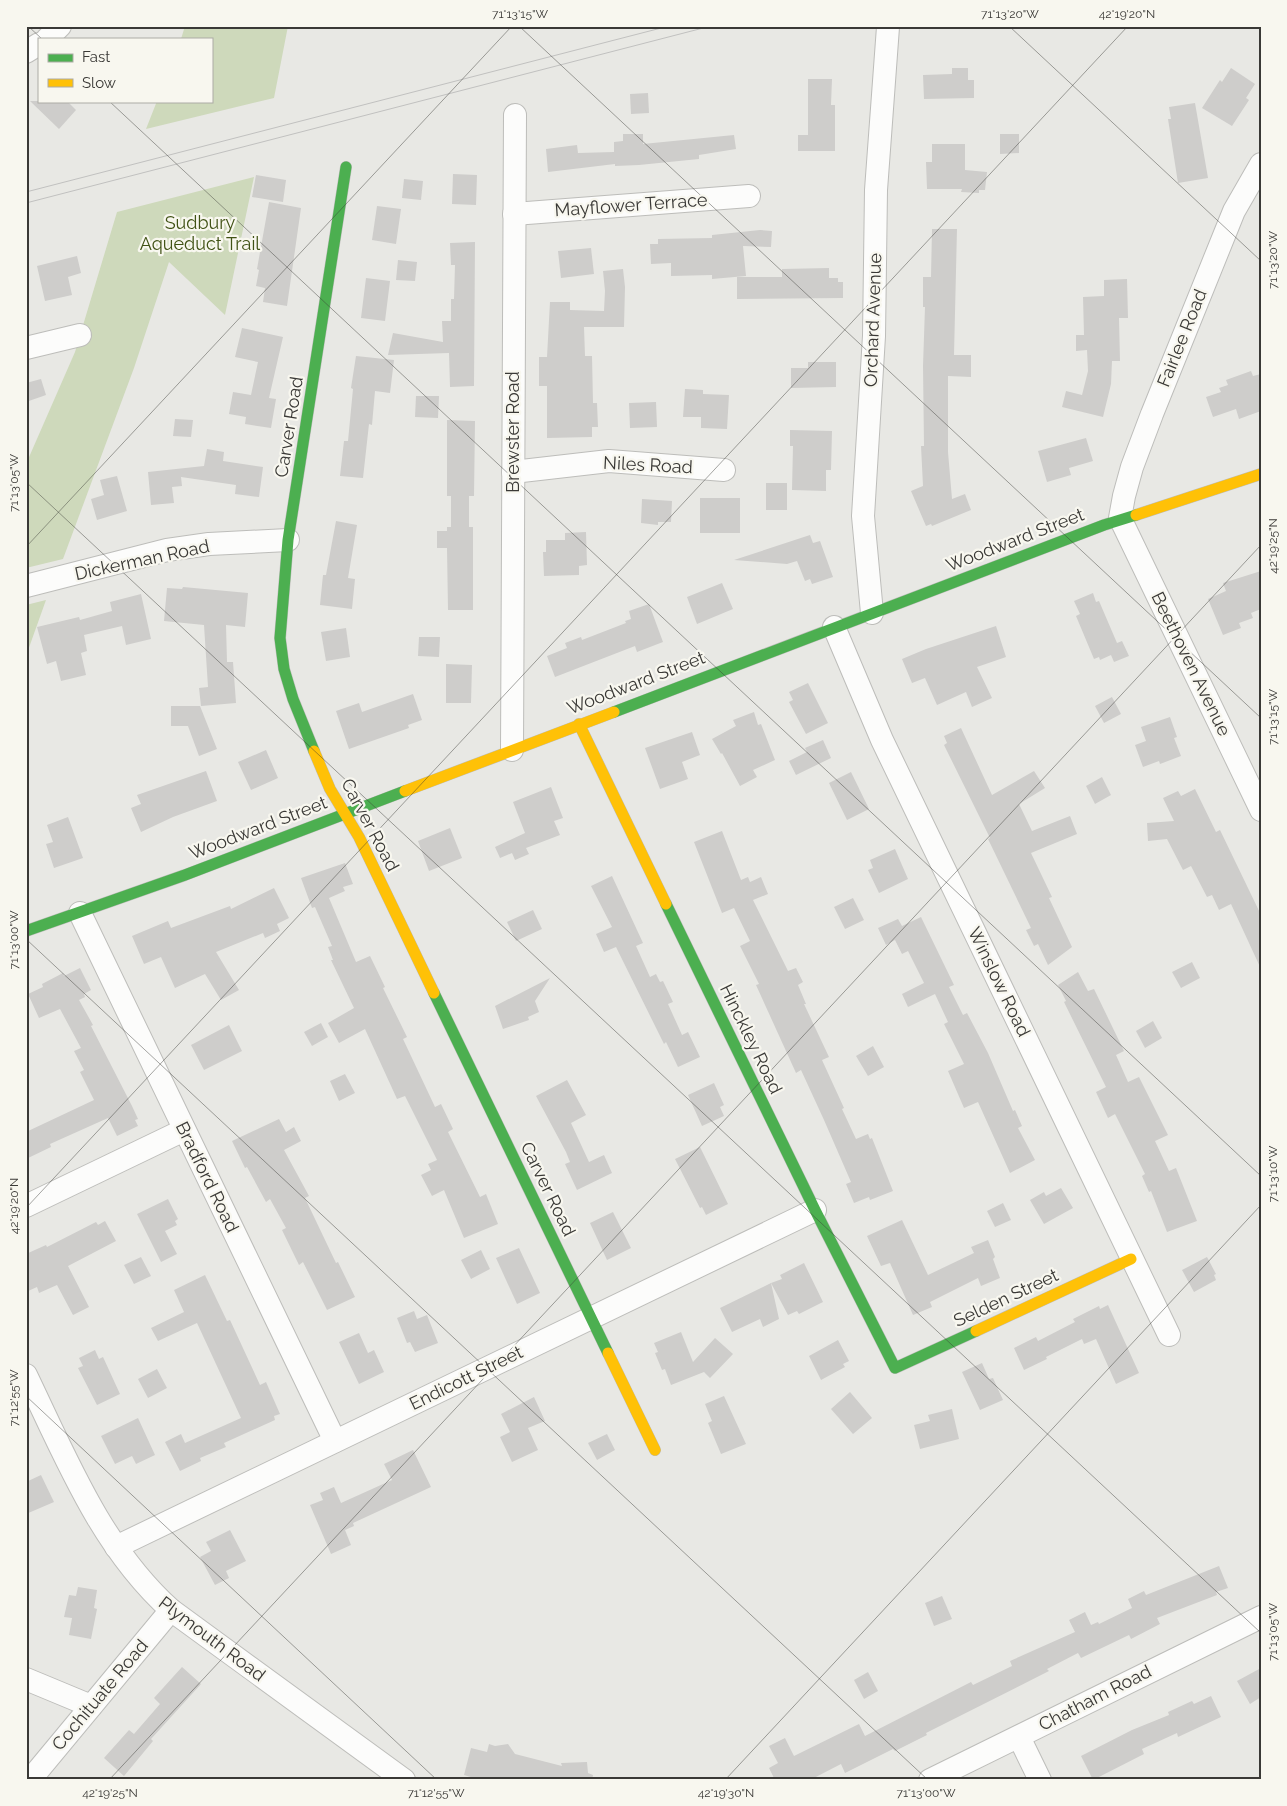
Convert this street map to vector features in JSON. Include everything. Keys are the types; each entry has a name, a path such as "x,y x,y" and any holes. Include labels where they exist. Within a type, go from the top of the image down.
{"street":[{"path":"48,38 60,26"},
{"name":"Orchard Avenue","path":"872,613 863,516 874,336 876,190 888,27"},
{"path":"26,52 38,45"},
{"name":"Brewster Road","path":"512,750 515,115"},
{"name":"Fairlee Road","path":"1120,518 1132,467 1152,414 1234,210 1261,164"},
{"name":"Carver Road","path":"346,167 288,540 280,638 284,669 293,699 330,789 359,837 655,1450"},
{"name":"Mayflower Terrace","path":"514,214 749,196"},
{"path":"26,348 80,335"},
{"name":"Niles Road","path":"513,472 610,461 724,470"},
{"name":"Woodward Street","path":"26,931 185,875 1120,518 1261,474"},
{"name":"Beethoven Avenue","path":"1120,518 1261,810"},
{"name":"Dickerman Road","path":"26,586 167,550 209,544 288,540"},
{"name":"Winslow Road","path":"834,627 882,740 1169,1335"},
{"name":"Hinckley Road","path":"579,724 612,795 895,1368"},
{"name":"Bradford Road","path":"80,913 336,1441"},
{"path":"26,1206 184,1130"},
{"name":"Endicott Street","path":"116,1547 816,1210"},
{"name":"Selden Street","path":"895,1368 1131,1259"},
{"name":"Plymouth Road","path":"26,1375 88,1502 116,1547 149,1590 171,1610 404,1780"},
{"name":"Cochituate Road","path":"30,1780 171,1610"},
{"name":"Chatham Road","path":"930,1780 1261,1617"},
{"path":"26,1679 91,1706"},
{"path":"1019,1736 1040,1780"}],"green space":[{"path":"185,26 288,26 274,98 146,129 157,102 212,102 212,38 181,38"},
{"name":"Sudbury Aqueduct Trail","path":"254,177 225,315 169,262 134,368 63,559 26,568 26,464 75,352 117,212"},
{"path":"46,600 26,656 26,605"}],"building":[{"path":"952,68 968,68 968,80 974,80 974,98 924,99 923,75 952,74"},
{"path":"1231,68 1255,84 1246,98 1249,100 1232,126 1202,108 1220,80 1222,82"},
{"path":"808,79 832,79 831,105 835,105 835,151 798,151 798,135 808,135"},
{"path":"648,93 649,113 631,114 630,94"},
{"path":"30,101 68,102 76,110 59,129"},
{"path":"1195,103 1208,178 1178,183 1168,119 1171,119 1169,107"},
{"path":"623,134 643,134 643,144 734,135 736,149 699,155 699,159 639,165 615,166 615,164 548,172 546,149 577,145 578,153 614,152 614,142 623,141"},
{"path":"1000,134 1019,134 1019,153 1000,154"},
{"path":"932,144 965,144 965,170 987,172 985,190 979,190 979,193 961,192 962,189 927,189 926,162 932,162"},
{"path":"453,174 477,175 476,205 452,204"},
{"path":"256,175 286,180 283,202 252,197"},
{"path":"404,179 423,181 421,200 402,198"},
{"path":"269,202 301,208 287,306 263,302 265,288 256,286 259,270 257,269"},
{"path":"377,206 401,209 396,244 372,240"},
{"path":"932,229 957,229 954,355 971,355 971,377 948,376 948,452 952,499 965,494 971,510 932,526 931,524 926,526 911,491 923,486 921,446 924,446 923,366 925,307 923,307 923,277 931,277"},
{"path":"760,230 772,231 771,247 743,246 746,276 712,279 712,275 671,276 671,263 651,264 650,244 658,244 658,239 712,238 712,235"},
{"path":"475,242 474,386 450,387 449,353 388,355 393,333 443,342 442,321 451,321 451,299 454,299 455,265 451,265 450,243"},
{"path":"591,248 594,274 561,278 558,251"},
{"path":"77,256 81,273 68,277 72,295 45,301 37,266"},
{"path":"398,260 417,262 415,281 396,280"},
{"path":"829,268 829,278 838,278 838,282 843,282 843,298 737,299 737,277 782,277 782,269"},
{"path":"623,269 625,287 624,327 584,327 585,356 592,356 593,403 597,403 598,427 592,427 592,437 547,438 547,386 539,386 539,357 547,357 550,302 570,302 570,310 604,311 603,271"},
{"path":"366,278 390,281 385,321 361,318"},
{"path":"1127,279 1128,318 1119,318 1120,361 1112,361 1111,384 1103,417 1062,407 1066,391 1082,395 1088,371 1087,350 1076,351 1076,335 1084,335 1083,297 1104,296 1104,280"},
{"path":"242,328 283,337 269,398 276,399 271,428 245,424 246,417 229,414 233,392 251,395 258,362 235,357"},
{"path":"356,356 394,360 390,393 375,391 372,425 369,424 363,478 340,476 344,441 348,441 353,389 351,388"},
{"path":"808,362 836,362 836,387 791,388 791,368 808,368"},
{"path":"1251,371 1253,376 1261,374 1261,411 1239,419 1236,409 1213,417 1206,397 1221,392 1219,388 1228,385 1226,380"},
{"path":"41,379 46,395 26,402 26,383"},
{"path":"685,389 703,390 703,394 729,395 727,429 701,428 701,417 683,417"},
{"path":"416,396 439,396 438,418 415,417"},
{"path":"656,402 657,427 630,428 629,403"},
{"path":"175,419 193,420 191,437 173,436"},
{"path":"447,420 475,421 474,496 469,496 469,527 473,527 473,610 448,610 447,548 437,548 437,531 447,531 447,527 451,527 451,496 447,496"},
{"path":"790,430 832,431 831,470 826,470 826,491 792,490 793,446 790,446"},
{"path":"1086,438 1093,461 1069,468 1071,475 1047,482 1038,451"},
{"path":"207,449 224,452 223,461 263,467 259,497 235,494 236,485 181,477 182,486 172,487 174,503 151,505 148,472 204,466"},
{"path":"117,476 127,511 97,520 91,499 104,495 100,480"},
{"path":"766,483 787,483 787,510 766,510"},
{"path":"700,498 740,498 740,533 700,533"},
{"path":"642,499 672,501 671,522 658,522 658,525 641,523"},
{"path":"336,521 357,525 348,578 355,579 352,609 320,605 323,575 326,575"},
{"path":"586,532 587,565 579,566 579,575 544,576 543,552 546,552 546,540 565,540 565,533"},
{"path":"810,535 813,543 820,541 833,577 812,584 810,579 805,581 797,561 787,564 734,560"},
{"path":"1261,571 1261,609 1251,613 1253,618 1239,623 1241,628 1223,635 1208,599 1226,591 1223,583"},
{"path":"722,583 733,609 697,624 687,597"},
{"path":"183,587 248,593 245,627 226,625 227,662 233,662 236,703 201,706 199,688 208,687 204,625 164,621 167,588 182,589"},
{"path":"1093,593 1096,602 1099,601 1117,643 1122,641 1129,656 1114,662 1111,655 1100,660 1099,657 1094,659 1076,616 1080,614 1074,601"},
{"path":"141,594 151,639 126,645 122,626 84,635 87,651 81,653 86,675 61,681 56,661 47,664 37,627 79,617 80,620 112,611 110,602"},
{"path":"649,604 663,642 637,652 635,646 555,677 547,656 567,648 565,643 581,637 582,640 626,623 625,621 631,619 629,611"},
{"path":"996,626 1006,657 977,667 992,698 972,707 966,692 937,705 925,678 912,683 902,659"},
{"path":"346,628 350,657 326,661 321,632"},
{"path":"419,637 440,637 439,657 418,656"},
{"path":"446,664 472,665 471,703 446,703"},
{"path":"808,683 828,723 806,734 789,702 793,700 789,692"},
{"path":"413,694 422,720 408,725 409,728 349,749 336,711 359,703 362,712"},
{"path":"1112,697 1121,714 1104,723 1095,706"},
{"path":"171,706 200,706 217,749 199,756 188,726 171,726"},
{"path":"754,712 758,725 761,724 775,760 753,770 757,777 740,786 712,739 736,726 733,720"},
{"path":"1170,717 1177,737 1174,738 1181,756 1160,764 1159,761 1143,767 1135,745 1146,741 1141,727"},
{"path":"961,728 992,795 1034,771 1045,788 1019,804 1032,831 1070,816 1077,834 1031,853 1052,897 1049,898 1072,947 1048,965 1038,944 1034,946 1026,930 1031,928 988,839 990,838 944,745 947,743 944,736"},
{"path":"692,732 700,755 682,762 688,779 660,789 645,748"},
{"path":"823,740 831,758 796,775 789,761 807,752 805,748"},
{"path":"266,750 278,778 251,790 238,762"},
{"path":"206,771 217,801 173,817 141,832 131,808 141,804 137,795"},
{"path":"851,772 869,809 847,820 829,783"},
{"path":"1102,777 1111,795 1095,804 1086,786"},
{"path":"551,787 563,818 554,821 560,835 526,848 529,854 515,860 512,853 500,858 495,847 525,833 513,802"},
{"path":"1195,789 1216,832 1220,830 1261,915 1261,969 1231,904 1219,910 1212,895 1207,897 1191,866 1183,870 1167,839 1148,841 1147,823 1174,821 1163,798 1178,791 1181,796"},
{"path":"68,817 83,858 54,868 46,844 53,842 47,825"},
{"path":"450,828 462,858 429,871 418,841"},
{"path":"722,831 741,880 748,877 750,882 761,877 768,894 753,900 788,971 796,968 803,982 798,985 806,1004 804,1004 829,1057 822,1060 856,1139 868,1134 870,1139 872,1138 893,1191 870,1200 869,1197 854,1203 846,1184 851,1182 824,1120 801,1070 796,1073 756,985 759,984 740,946 750,941 734,908 722,913 694,842"},
{"path":"895,849 908,879 879,893 868,870 873,868 870,860"},
{"path":"345,863 353,884 343,887 345,891 329,898 356,962 370,956 407,1037 403,1039 435,1107 441,1104 453,1129 448,1132 480,1197 486,1194 498,1224 464,1238 444,1190 432,1196 421,1175 431,1170 428,1164 437,1160 405,1096 397,1099 365,1029 339,1043 328,1023 354,1008 331,960 333,960 328,947 332,946 315,907 312,908 301,878"},
{"path":"612,876 643,943 636,946 650,977 656,974 660,982 663,981 673,1002 668,1004 682,1035 688,1032 700,1057 678,1067 666,1042 664,1044 616,947 604,952 596,934 612,927 591,886"},
{"path":"274,888 289,918 277,924 280,931 265,938 263,933 216,952 239,990 221,1000 205,974 175,988 161,957 144,964 132,936 168,921 171,928 230,906 231,909"},
{"path":"853,898 864,920 845,929 834,907"},
{"path":"533,910 542,929 516,941 507,922"},
{"path":"921,917 954,985 949,987 963,1015 967,1013 988,1053 1013,1111 1015,1110 1022,1126 1018,1128 1035,1160 1010,1173 978,1102 964,1108 948,1071 964,1064 944,1024 948,1022 935,994 908,1007 902,994 924,983 908,951 902,954 895,940 886,945 878,928 898,919 902,926"},
{"path":"1192,962 1200,978 1181,988 1172,972"},
{"path":"80,968 91,990 84,994 85,997 79,1000 132,1106 138,1119 135,1120 138,1126 117,1136 108,1118 50,1144 51,1147 26,1159 26,1132 94,1100 80,1072 84,1070 74,1051 81,1048 60,1009 39,1018 28,994 43,987 42,984 63,973 64,976"},
{"path":"1078,972 1088,991 1094,989 1124,1051 1116,1055 1128,1082 1139,1077 1168,1135 1155,1141 1169,1171 1176,1168 1197,1221 1167,1232 1151,1191 1149,1192 1142,1176 1145,1174 1115,1114 1108,1118 1096,1092 1106,1087 1064,1002 1066,1001 1058,985"},
{"path":"550,978 535,1001 539,1012 528,1017 529,1020 503,1029 495,1006"},
{"path":"1153,1021 1162,1038 1145,1048 1136,1031"},
{"path":"321,1023 328,1037 312,1046 304,1032"},
{"path":"229,1025 242,1051 204,1070 191,1045"},
{"path":"873,1046 884,1067 868,1076 856,1056"},
{"path":"345,1074 355,1093 339,1101 330,1081"},
{"path":"567,1080 586,1115 571,1123 589,1162 604,1155 612,1173 577,1190 565,1164 570,1162 566,1152 536,1096"},
{"path":"714,1083 724,1105 720,1107 724,1116 702,1126 688,1095"},
{"path":"279,1119 286,1132 294,1127 301,1141 284,1150 309,1196 305,1198 336,1263 338,1262 355,1297 327,1310 303,1262 299,1265 282,1230 286,1228 270,1199 266,1202 247,1167 245,1168 232,1141"},
{"path":"700,1147 728,1204 706,1215 702,1207 700,1208 675,1159"},
{"path":"1061,1188 1073,1208 1044,1224 1030,1200 1044,1192 1046,1196"},
{"path":"168,1199 178,1219 175,1221 177,1225 165,1231 177,1254 161,1262 137,1214"},
{"path":"1003,1203 1011,1220 995,1227 987,1211"},
{"path":"613,1212 631,1248 607,1260 590,1223"},
{"path":"902,1220 928,1275 974,1253 971,1247 988,1240 995,1257 993,1259 1000,1278 981,1286 978,1278 930,1302 932,1307 913,1315 890,1263 881,1266 867,1236"},
{"path":"105,1221 116,1241 68,1266 89,1307 73,1315 57,1285 39,1293 37,1287 26,1292 26,1254 46,1245 47,1247 96,1222 98,1225"},
{"path":"519,1248 540,1293 517,1304 496,1258"},
{"path":"481,1250 490,1269 471,1279 461,1260"},
{"path":"141,1257 151,1276 134,1284 124,1265"},
{"path":"1207,1257 1216,1274 1214,1275 1216,1280 1194,1292 1182,1270"},
{"path":"804,1263 823,1302 799,1314 797,1311 788,1315 771,1283 782,1279 780,1275"},
{"path":"205,1275 227,1321 230,1320 260,1385 266,1382 280,1414 274,1416 275,1420 224,1443 226,1447 200,1458 201,1461 180,1471 165,1442 181,1434 185,1443 241,1418 197,1323 158,1341 151,1328 184,1312 174,1290"},
{"path":"771,1283 779,1319 763,1327 760,1319 732,1332 720,1308"},
{"path":"1108,1305 1139,1373 1116,1384 1096,1339 1084,1344 1082,1339 1024,1370 1014,1348 1036,1337 1038,1341 1075,1322 1073,1319 1099,1306 1100,1309"},
{"path":"414,1311 417,1319 427,1315 438,1343 415,1352 410,1342 407,1343 397,1318"},
{"path":"681,1332 693,1362 715,1338 733,1354 710,1378 704,1372 671,1385 665,1369 662,1370 655,1353 658,1352 654,1343"},
{"path":"359,1333 368,1353 374,1350 384,1372 359,1384 339,1342"},
{"path":"838,1340 849,1361 843,1364 845,1367 821,1380 809,1356"},
{"path":"95,1350 99,1359 103,1357 120,1394 97,1405 78,1368 83,1366 79,1358"},
{"path":"982,1363 989,1379 993,1378 1003,1400 980,1410 962,1372"},
{"path":"157,1369 167,1388 148,1398 138,1379"},
{"path":"850,1392 872,1418 853,1434 831,1409"},
{"path":"724,1396 746,1444 721,1454 708,1423 712,1421 705,1404"},
{"path":"534,1397 545,1421 528,1428 538,1450 512,1462 500,1437 510,1432 501,1414"},
{"path":"952,1409 959,1439 920,1449 914,1425 930,1421 928,1415"},
{"path":"138,1418 155,1455 136,1464 132,1456 115,1464 101,1436"},
{"path":"607,1434 615,1450 597,1460 588,1443"},
{"path":"413,1450 431,1487 353,1523 354,1526 345,1530 351,1545 331,1554 310,1505 323,1500 320,1493 334,1487 341,1503 392,1480 384,1464"},
{"path":"41,1475 54,1502 26,1514 26,1482"},
{"path":"230,1530 246,1561 226,1571 229,1578 215,1585 200,1557 211,1551 206,1542"},
{"path":"1219,1566 1228,1588 1216,1592 1217,1595 1157,1618 1160,1624 1131,1639 1129,1635 1081,1658 1078,1653 1047,1669 1049,1671 926,1733 927,1735 895,1751 893,1749 845,1773 841,1764 810,1780 775,1780 769,1768 778,1763 769,1746 785,1738 794,1756 859,1724 865,1736 971,1682 973,1685 1012,1666 1010,1661 1075,1632 1069,1620 1085,1612 1091,1625 1098,1622 1099,1624 1132,1608 1128,1599 1144,1591 1146,1595"},
{"path":"78,1587 97,1590 94,1608 97,1609 91,1639 69,1635 72,1618 64,1617 69,1595 76,1596"},
{"path":"942,1596 952,1619 934,1626 925,1603"},
{"path":"182,1667 201,1684 151,1739 153,1741 124,1776 104,1758 129,1730 134,1734 160,1704 154,1698"},
{"path":"1261,1668 1261,1697 1250,1704 1237,1681"},
{"path":"868,1672 878,1691 864,1699 854,1680"},
{"path":"1211,1696 1221,1717 1178,1737 1177,1733 1142,1749 1144,1754 1093,1780 1081,1756 1132,1730 1169,1715 1168,1712 1192,1701 1194,1704"},
{"path":"489,1744 495,1746 508,1744 515,1754 562,1766 561,1763 587,1762 588,1773 593,1775 592,1780 481,1780 464,1775 471,1748 487,1752"}],"tram line":[{"path":"26,192 669,26"},
{"path":"26,203 711,26"}],"traffic: fast":[{"path":"314,751 293,699 284,669 280,638 288,540 346,167"},
{"path":"614,712 1104,525 1136,515"},
{"path":"26,931 185,875 405,791"},
{"path":"666,904 815,1210 895,1368 976,1331"},
{"path":"434,993 608,1353"}],"traffic: slow":[{"path":"1136,515 1261,474"},
{"path":"405,791 614,712"},
{"path":"579,724 666,904"},
{"path":"314,751 330,789 359,837 434,993"},
{"path":"976,1331 1131,1259"},
{"path":"608,1353 655,1450"}]}
